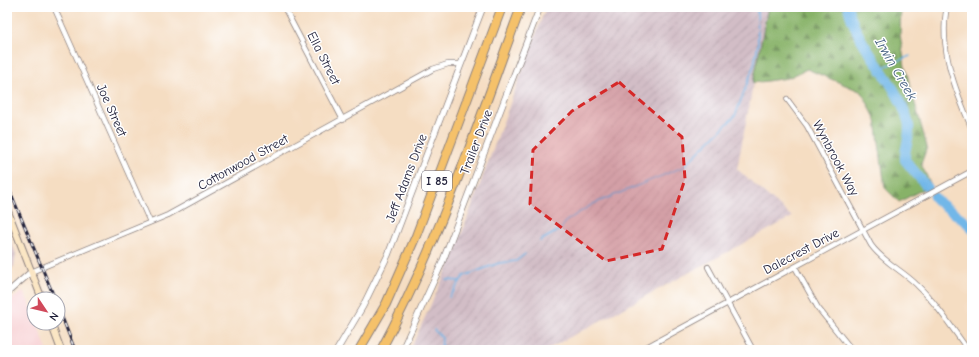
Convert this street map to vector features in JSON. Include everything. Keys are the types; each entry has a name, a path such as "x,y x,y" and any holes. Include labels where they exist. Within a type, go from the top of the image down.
{"highway":[{"name":"I 85","path":"359,350 386,304 416,236 502,7"},
{"name":"I 85","path":"381,350 409,296 433,243 521,7"}],"main road":[{"path":"7,209 39,291"},
{"path":"54,331 61,350"}],"street":[{"name":"Joe Street","path":"54,7 150,222"},
{"name":"Ella Street","path":"284,7 343,120"},
{"name":"Jeff Adams Drive","path":"337,350 366,300 388,255 483,7"},
{"name":"Trailer Drive","path":"402,350 442,262 540,7"},
{"path":"947,7 945,35 947,53 965,112 972,129"},
{"name":"Cottonwood Street","path":"32,272 168,215 343,120 433,69 448,64 460,64"},
{"name":"Wynbrook Way","path":"788,99 807,126 871,245 879,255 906,274 927,295 968,350"},
{"name":"Dalecrest Drive","path":"641,350 972,171"},
{"path":"708,267 753,350"},
{"path":"795,267 818,308 852,350"},
{"path":"7,293 32,272"},
{"path":"656,342 660,350"}],"highlighted area":[{"path":"619,82 682,137 685,179 662,249 606,261 530,204 533,150 572,111"}],"shaded area":[{"path":"546,7 768,7 737,169 792,217 546,350 410,350 454,254"},
{"path":"7,231 16,254 14,266 7,274"},
{"path":"23,292 26,297 26,331 40,331 47,350 7,350 7,302"}],"green space":[{"path":"768,7 901,7 900,34 905,67 927,147 921,164 931,185 899,202 885,188 876,120 862,92 807,69 788,78 753,83"}],"waterway":[{"path":"540,241 561,229 566,221 593,204 683,167 735,116 754,65 758,44 757,7"},
{"name":"Irwin Creek","path":"848,7 859,36 895,91 908,121 909,136 905,160 928,188"},
{"path":"881,68 910,56"},
{"name":"Irwin Creek","path":"934,197 938,202 963,220 972,229"},
{"path":"449,297 464,276 499,263 516,261 525,254"},
{"path":"447,280 460,281"},
{"path":"434,330 442,338 441,350"}],"railway":[{"path":"7,184 52,291"},
{"path":"66,327 75,350"}]}
